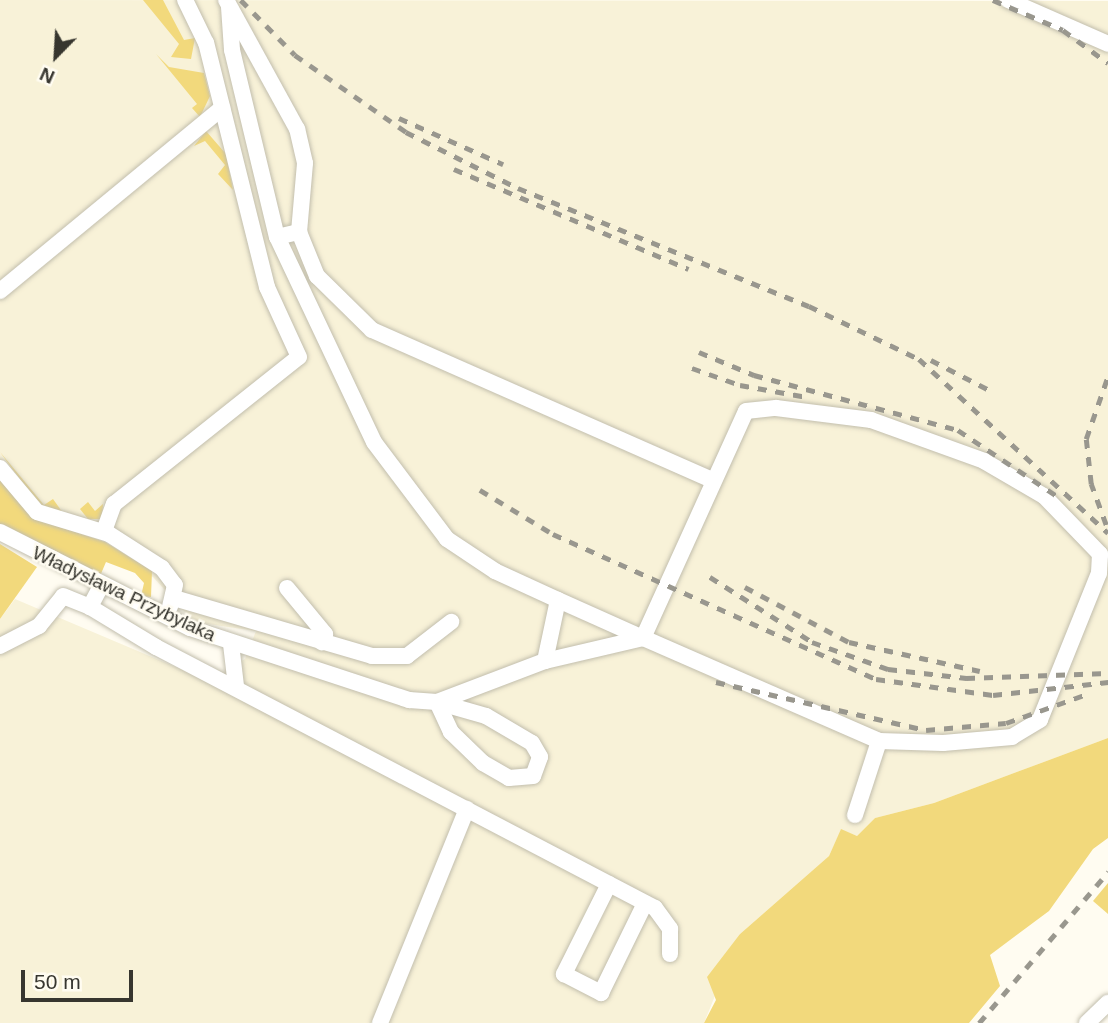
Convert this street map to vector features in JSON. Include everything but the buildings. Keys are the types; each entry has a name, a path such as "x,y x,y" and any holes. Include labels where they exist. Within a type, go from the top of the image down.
{"street":[{"path":"104,531 114,504 299,357 267,287 204,36 185,0"},
{"path":"1008,0 1108,44"},
{"path":"227,3 297,129 305,163 299,232 317,276 372,330 712,480"},
{"path":"227,3 232,50 277,237 374,442 431,523 469,557 643,639 878,741 943,743 1012,737 1033,727 1099,572 1104,551 1017,478 871,420 776,408 746,411 712,480 643,639"},
{"path":"0,291 222,108"},
{"path":"277,237 299,232"},
{"path":"0,468 37,512 104,531 168,574 174,598 165,616"},
{"name":"Władysława Przybylaka","path":"0,532 101,586 231,644 408,700 437,702 486,716 532,743 540,757 533,776 509,778 483,763 451,732 437,702"},
{"path":"90,607 101,586"},
{"path":"287,588 326,634 323,642"},
{"path":"0,646 39,626 63,596 90,607 645,902 665,918 670,954"},
{"path":"174,598 372,656 407,656 451,622"},
{"path":"545,662 558,600"},
{"path":"437,702 545,662 643,639"},
{"path":"231,644 236,686"},
{"path":"855,815 878,741"},
{"path":"380,1023 467,809"},
{"path":"608,884 564,974 601,993 645,902"},
{"path":"1087,1023 1108,1003"}],"shaded area":[{"path":"0,0 1108,1 1108,738 934,803 875,818 857,836 841,830 829,856 740,934 704,1023 0,1023 0,619 15,599 218,685 226,670 245,659 256,631 194,622 153,577 0,512"},
{"path":"143,0 163,0 184,40 195,38 191,59 171,57 179,44"},
{"path":"156,54 169,67 204,73 210,96 200,117 192,108 197,104"},
{"path":"206,131 226,154 233,190 218,174 225,165 205,141 194,146"},
{"path":"0,452 44,505 53,499 63,513 38,504"},
{"path":"0,479 33,518 105,542 152,571 151,597 141,596 144,583 135,573 106,562 100,576 0,525"},
{"path":"88,502 95,511 103,504 102,519 88,519 80,509"},
{"path":"0,544 37,567 0,619"},
{"path":"1108,738 1108,838 1093,849 1049,911 990,955 1000,986 969,1023 704,1023 716,1000 707,977 740,934 829,856 841,829 857,836 875,818 934,803"},
{"path":"1108,883 1108,914 1093,901"}],"railway":[{"path":"241,0 295,55 406,132 518,188 809,306 919,359 1108,533"},
{"path":"993,0 1063,30 1108,63"},
{"path":"399,118 503,164"},
{"path":"454,169 689,269"},
{"path":"699,352 754,375 958,430 1057,496"},
{"path":"931,360 993,392"},
{"path":"692,368 740,385 807,397"},
{"path":"1106,525 1091,484 1086,439 1108,376"},
{"path":"480,490 553,534 876,679 993,695 1108,682"},
{"path":"710,577 812,642 888,669 966,678 1108,673"},
{"path":"745,587 849,642 980,671"},
{"path":"716,682 926,730 1006,723 1087,694"},
{"path":"979,1023 1108,872"}]}
